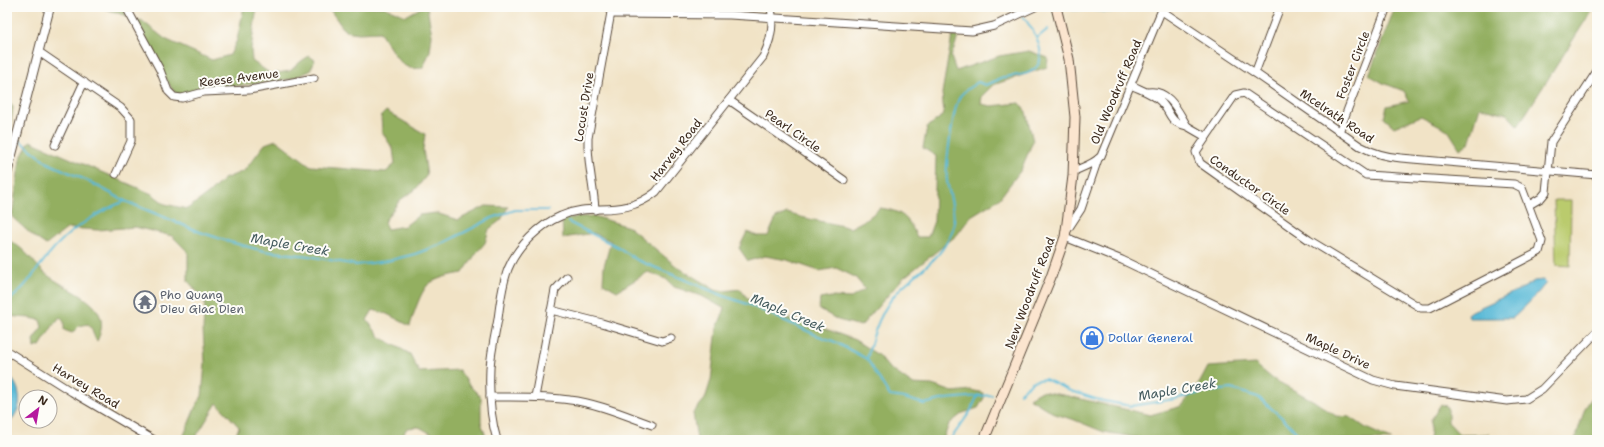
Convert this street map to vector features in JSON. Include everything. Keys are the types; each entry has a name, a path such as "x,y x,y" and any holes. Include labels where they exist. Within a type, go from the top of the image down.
{"main road":[{"name":"New Woodruff Road","path":"984,440 1038,309 1065,235 1074,171 1075,118 1069,59 1056,7"}],"street":[{"path":"7,174 50,7"},
{"name":"Reese Avenue","path":"126,7 160,70 168,91 174,97 182,98 204,92 249,90 314,78"},
{"name":"Harvey Road","path":"497,440 491,411 490,367 502,293 508,268 525,243 535,232 548,223 569,213 628,208 648,199 656,192 762,57 767,48 771,34 773,18 771,7"},
{"path":"612,10 730,15 972,31 994,26 1034,7"},
{"path":"1255,73 1280,7"},
{"name":"Foster Circle","path":"1339,132 1387,7"},
{"name":"Old Woodruff Road","path":"1074,171 1089,165 1098,159 1131,85 1162,9"},
{"name":"Mcelrath Road","path":"1162,9 1339,132 1373,153 1387,157 1597,175"},
{"name":"Locust Drive","path":"595,210 593,185 588,159 588,138 612,10"},
{"path":"39,52 121,108 131,119 131,141 116,174"},
{"path":"1529,205 1541,198 1546,192 1551,142 1597,71"},
{"path":"55,145 84,82"},
{"path":"1131,85 1148,92 1160,101 1169,117 1173,120 1188,126 1206,137"},
{"path":"1148,92 1156,91 1165,95 1173,102 1188,126"},
{"name":"Conductor Circle","path":"1244,93 1366,175 1514,184 1522,188 1542,240 1539,252 1430,308 1421,308 1309,240 1200,163 1196,152 1206,137 1235,95 1244,93"},
{"name":"Pearl Circle","path":"729,100 844,180"},
{"path":"1065,235 1081,209 1098,159"},
{"name":"Maple Drive","path":"1065,235 1122,260 1373,380 1395,386 1507,401 1526,399 1542,389 1597,332"},
{"path":"534,397 555,290 567,278"},
{"path":"551,310 602,322 662,341 671,338"},
{"name":"Harvey Road","path":"7,351 154,440"},
{"path":"490,397 534,397 572,400 604,408 652,425"}],"green space":[{"path":"99,7 122,7 127,16"},
{"path":"244,7 257,7 251,49 252,61 271,74 290,71 309,56 315,60 310,71 291,79 201,90 188,94 176,94 170,86 137,22 141,20 165,39 212,60 230,55 237,40"},
{"path":"328,7 384,7 406,16 422,7 427,7 432,35 430,51 423,68 410,68 401,63 380,32 359,33 345,31"},
{"path":"1395,7 1594,7 1518,126 1507,114 1480,107 1469,143 1460,149 1448,130 1421,116 1394,127 1384,118 1387,106 1409,101 1404,91 1383,83 1369,75"},
{"path":"952,36 958,37 951,57 956,71 999,56 1029,51 1048,58 1047,67 993,85 982,96 981,104 991,106 1020,103 1026,112 1033,141 1021,170 999,199 971,216 957,235 902,279 861,326 838,320 819,309 820,299 831,297 851,298 865,289 855,277 836,268 819,271 787,260 765,256 748,261 739,248 747,232 757,236 768,236 776,218 787,213 850,228 867,219 880,208 888,209 903,216 911,224 917,237 928,237 934,221 936,156 923,148 927,127 944,115 942,93"},
{"path":"7,100 13,107 7,156"},
{"path":"386,111 425,134 423,150 427,175 415,190 400,200 384,222 387,229 405,226 419,215 436,213 458,220 486,206 508,207 501,220 489,229 485,243 463,273 450,275 434,281 427,286 418,303 410,326 387,314 373,310 367,320 380,337 410,354 419,372 459,370 470,386 481,397 481,422 487,440 443,440 419,427 407,428 400,440 234,440 239,427 217,403 194,440 182,440 195,408 202,396 205,363 203,329 205,301 188,281 188,252 172,236 135,227 98,230 68,228 46,245 33,236 12,217 20,159 30,141 152,194 165,204 187,209 208,194 224,179 244,171 265,144 276,140 311,166 386,172 395,164 393,149 382,132 381,116"},
{"path":"1554,200 1571,200 1570,266 1556,265"},
{"path":"594,216 629,227 676,266 715,290 724,291 740,289 748,299 767,314 812,324 855,340 878,355 888,367 912,384 932,385 953,392 971,390 983,393 984,398 978,408 963,413 949,424 943,440 697,440 693,413 705,399 711,380 717,328 725,309 702,296 674,287 666,279 648,272 617,291 603,283 604,266 611,241 594,233 563,238 562,220"},
{"path":"7,240 24,251 46,274 88,300 96,308 100,317 101,328 97,341 88,324 79,326 72,333 64,330 64,322 60,317 40,346 34,348 33,340 42,327 40,320 7,316"},
{"path":"1255,364 1273,379 1314,401 1336,416 1350,417 1366,428 1392,440 1151,440 1104,432 1055,414 1029,398 1041,391 1150,415 1182,406 1200,382 1208,367"},
{"path":"1597,390 1597,440 1575,440 1585,408"},
{"path":"1441,404 1448,407 1448,422 1460,435 1489,434 1494,440 1429,440 1431,420"}],"water":[{"path":"1543,280 1546,283 1513,318 1469,318 1468,314 1472,311 1525,287 1534,281"},
{"path":"7,376 14,381 18,390 18,409 7,429"}],"waterway":[{"path":"1014,7 1019,12"},
{"path":"1073,10 1083,9 1111,12"},
{"path":"867,359 875,330 889,303 902,287 932,261 944,247 953,229 954,219 947,181 947,163 955,111 961,95 978,82 985,85 1006,77 1030,72 1037,67 1040,60 1039,44 1022,15"},
{"path":"1037,38 1048,29"},
{"name":"Maple Creek","path":"7,126 13,133"},
{"name":"Maple Creek","path":"19,140 48,163 88,181 125,201 200,232 264,251 309,256 356,265 387,261 415,254 442,244 492,218 515,210 548,210"},
{"path":"7,302 22,288 51,251 72,231 107,209 125,201"},
{"name":"Maple Creek","path":"568,222 618,247 637,260 724,296 750,305 816,335 833,341 867,359 890,396 904,398 924,404 945,399 992,395"},
{"name":"Maple Creek","path":"1020,393 1033,381 1045,379 1071,391 1099,400 1131,406 1175,399 1204,392 1231,389 1258,397 1286,421 1303,440"},
{"path":"950,440 970,412 978,395"}],"place":[{"name":"Pho Quang Dieu Giac Dien","path":"145,302"},
{"name":"Dollar General","path":"1092,338"}]}
